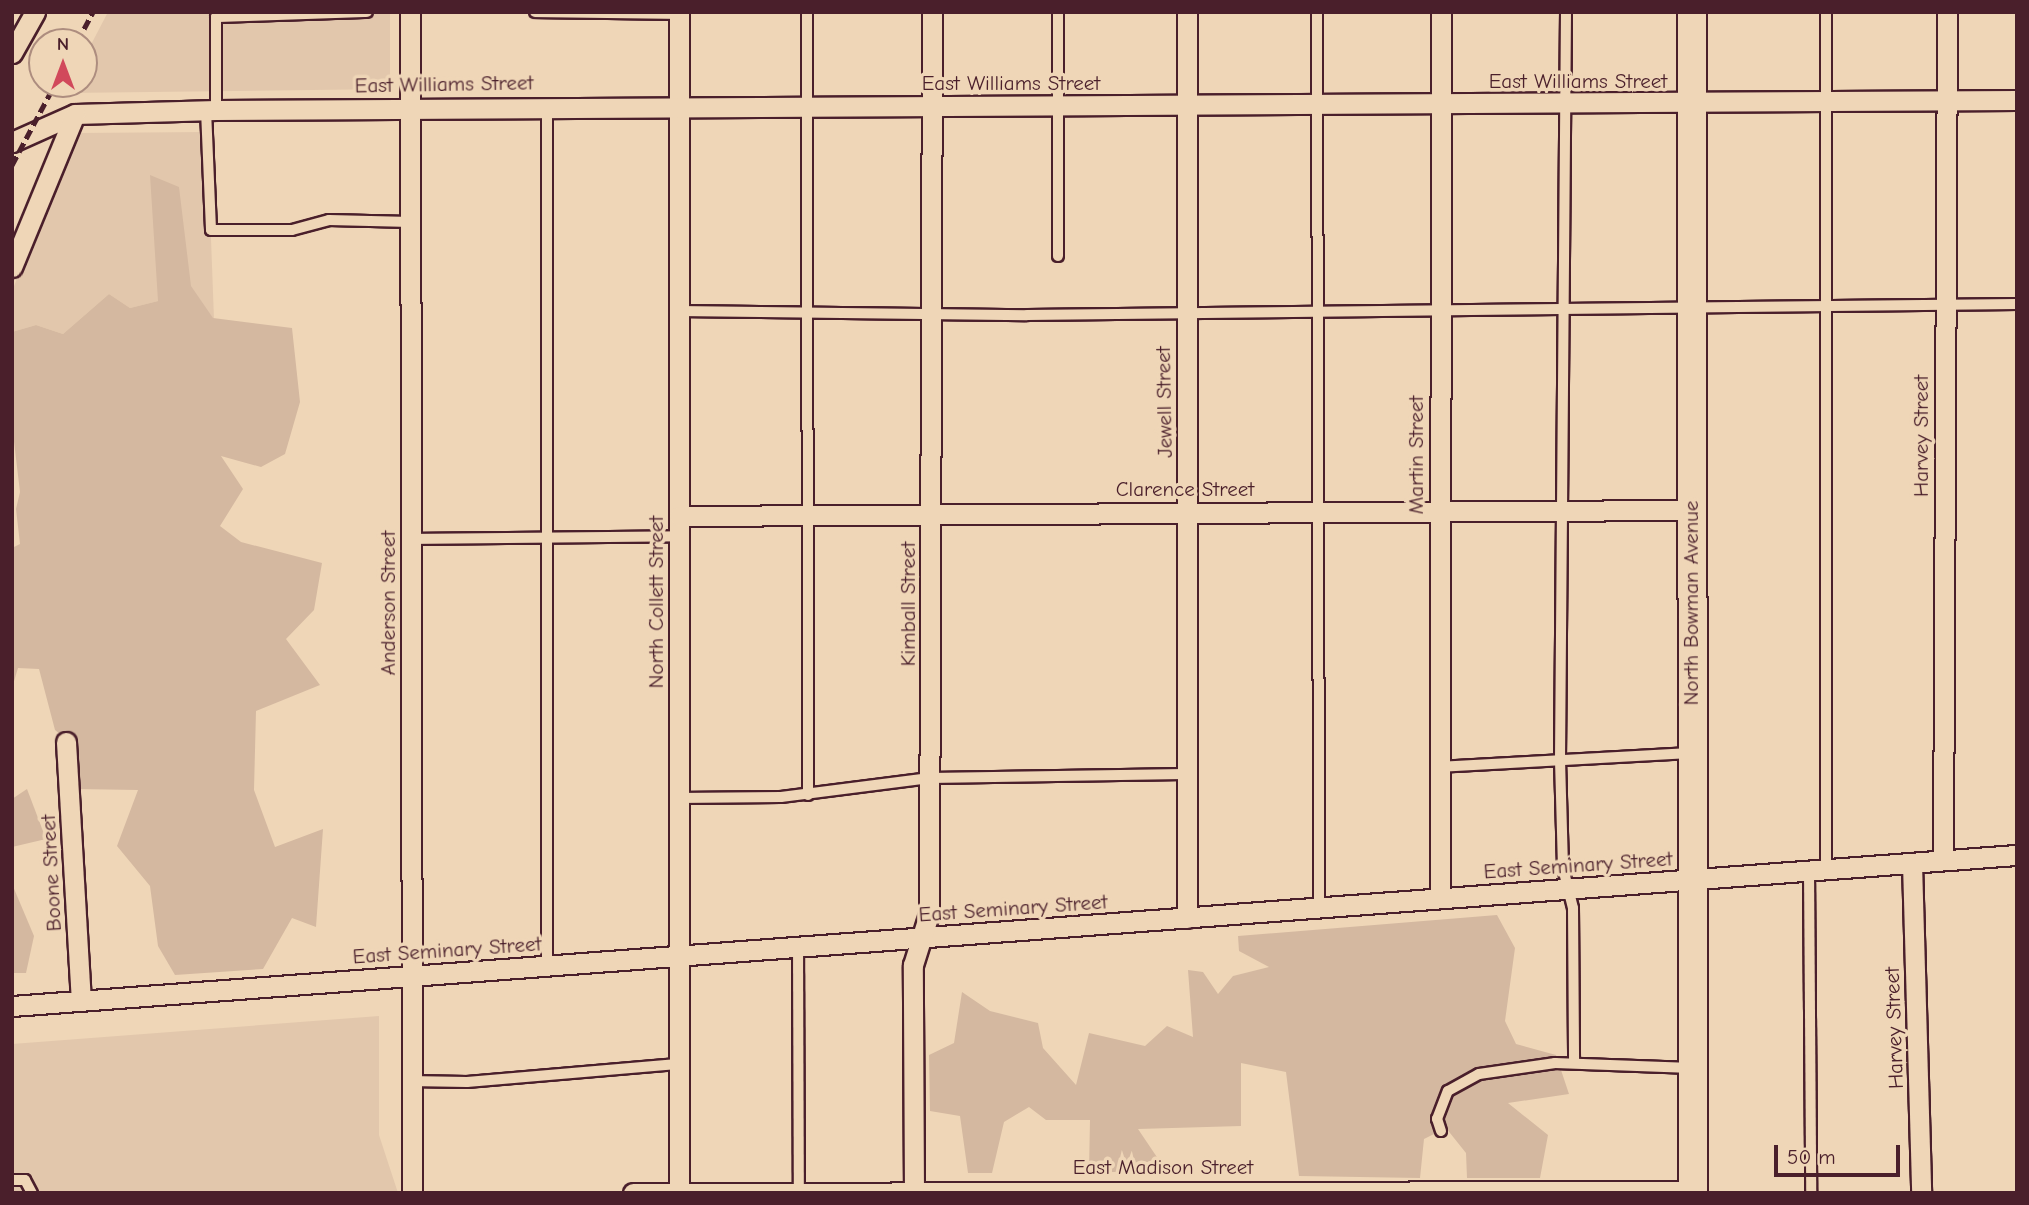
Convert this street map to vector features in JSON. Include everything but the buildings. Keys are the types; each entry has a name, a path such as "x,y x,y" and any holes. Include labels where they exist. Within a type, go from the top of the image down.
{"street":[{"path":"12,53 35,12"},
{"name":"Anderson Street","path":"410,12 409,1081 412,1193"},
{"name":"Kimball Street","path":"914,1191 913,965 929,914 932,12"},
{"name":"Jewell Street","path":"1187,12 1187,918"},
{"name":"Martin Street","path":"1440,898 1438,767 1441,12"},
{"name":"North Bowman Avenue","path":"1692,12 1690,879 1693,1192"},
{"name":"Harvey Street","path":"1943,860 1947,12"},
{"name":"North Collett Street","path":"678,13 679,1192"},
{"name":"East Williams Street","path":"12,142 75,114 211,110 547,105 808,108 2017,100"},
{"path":"12,267 75,114"},
{"name":"Clarence Street","path":"679,516 1691,510"},
{"name":"Boone Street","path":"66,742 81,1001"},
{"name":"East Seminary Street","path":"12,1006 2017,855"},
{"name":"Harvey Street","path":"1912,863 1921,1193"},
{"name":"East Madison Street","path":"633,1193 1693,1192"}],"lane":[{"path":"367,12 215,18 211,110 211,230 292,230 329,220 411,222"},
{"path":"535,12 678,13"},
{"path":"807,12 808,795"},
{"path":"1058,256 1059,12"},
{"path":"1318,12 1321,309 1316,511 1319,908"},
{"path":"1566,12 1560,760 1563,868 1570,888 1574,1063"},
{"path":"1811,1193 1826,306 1826,12"},
{"path":"547,105 547,965"},
{"path":"678,311 807,315 931,310 1027,315 1185,310 2017,304"},
{"path":"411,539 679,536"},
{"path":"1438,767 1691,752"},
{"path":"678,798 808,795 930,778 1188,774"},
{"path":"799,946 799,1191"},
{"path":"409,1081 467,1082 677,1063"},
{"path":"1441,1130 1437,1119 1441,1103 1461,1081 1508,1068 1574,1063 1693,1068"},
{"path":"12,1180 25,1180 32,1193"}],"shaded area":[{"path":"108,12 390,12 390,89 98,93 98,31"},
{"path":"207,132 214,319 158,301 130,308 109,294 63,334 36,325 12,332 12,291 77,133"},
{"path":"150,175 179,187 191,286 213,318 292,328 300,402 285,454 261,467 221,456 243,489 220,526 241,542 322,563 314,610 286,639 320,685 256,711 254,790 275,847 323,829 316,927 292,918 263,969 175,975 158,946 150,886 117,846 138,790 75,789 73,745 55,730 39,669 18,668 12,688 12,548 20,544 16,509 20,492 12,425 12,332 36,325 63,334 109,294 130,308 158,301"},
{"path":"27,789 46,839 12,847 12,799"},
{"path":"12,884 34,936 26,973 12,973"},
{"path":"1497,915 1515,948 1505,1021 1516,1044 1556,1055 1569,1094 1508,1103 1548,1135 1540,1178 1467,1178 1466,1153 1446,1128 1424,1139 1420,1178 1299,1176 1286,1072 1241,1063 1241,1126 1138,1129 1167,1172 1089,1172 1090,1120 1046,1120 1029,1107 1004,1122 992,1173 968,1173 960,1116 930,1111 929,1055 954,1043 962,992 990,1011 1038,1023 1043,1048 1076,1085 1089,1033 1145,1046 1167,1026 1193,1037 1188,970 1203,972 1218,994 1233,976 1269,967 1239,951 1238,936"},
{"path":"379,1016 379,1135 398,1193 12,1193 12,1044"}],"railway":[{"path":"84,28 93,12"},
{"path":"12,165 48,98"}]}
